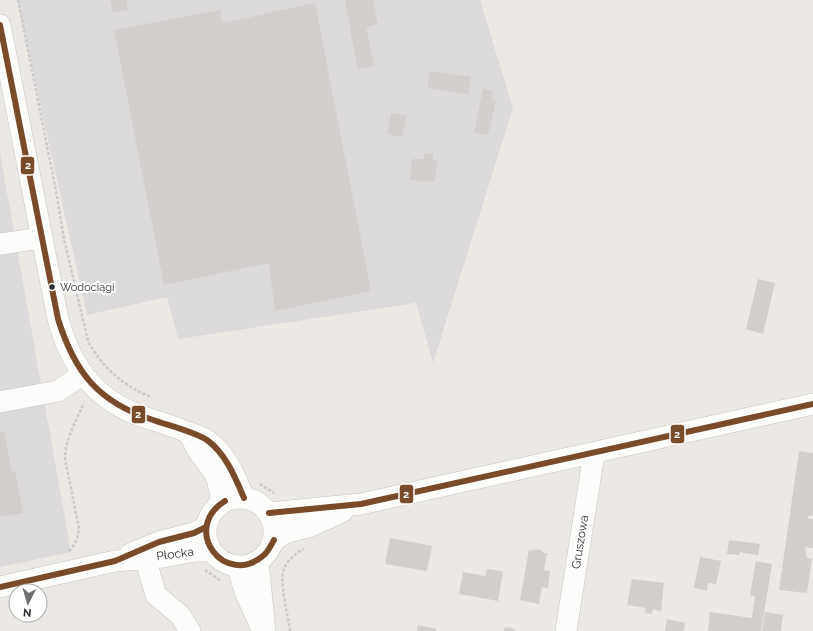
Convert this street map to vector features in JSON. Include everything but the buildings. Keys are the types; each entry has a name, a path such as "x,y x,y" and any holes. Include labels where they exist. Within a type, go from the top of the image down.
{"street":[{"path":"0,25 58,319 64,340 71,355 83,374 98,391 114,403 130,412 174,426 208,440 219,450 228,462 244,498"},
{"path":"0,244 42,238"},
{"path":"0,402 58,392 83,374"},
{"path":"274,540 288,532 311,526 361,504 594,454 813,404"},
{"path":"189,433 213,471 220,492 220,503"},
{"name":"Gruszowa","path":"566,631 594,454"},
{"path":"273,504 274,540 268,552 258,561 248,565 238,566 223,562 212,551 206,535 206,527 209,518 220,503 232,498 254,500 262,506 273,504 361,504"},
{"name":"Płocka","path":"115,561 159,542 194,534 206,527"},
{"name":"Płocka","path":"0,587 115,561 163,558 196,551 212,551"},
{"path":"145,558 156,595 180,615 190,631"},
{"path":"258,561 264,631"},
{"path":"238,566 246,594 264,631"}],"path":[{"path":"18,0 56,190 64,239 88,341 101,361 118,378 142,394 157,399"},
{"path":"65,555 75,545 79,528 65,453 85,399"},
{"path":"256,479 273,504"},
{"path":"290,631 282,573 284,567 298,552 305,548 315,546 311,526"}],"shaded area":[{"path":"17,0 480,0 513,108 433,363 416,303 178,339 167,297 87,315"},
{"path":"0,153 71,552 0,567"}],"transit line":[{"name":"2","path":"0,25 58,319 72,355 91,383 117,404 134,413 188,431 207,440 225,459 244,498"},
{"name":"2","path":"269,513 361,504 813,404"},
{"name":"2","path":"225,501 212,513 207,526 207,539 213,551 223,560 235,565 249,564 264,555 274,540"},
{"name":"2","path":"0,587 115,561 159,542 194,533 206,527"}],"place":[{"name":"Wodociągi","path":"52,287"}]}
